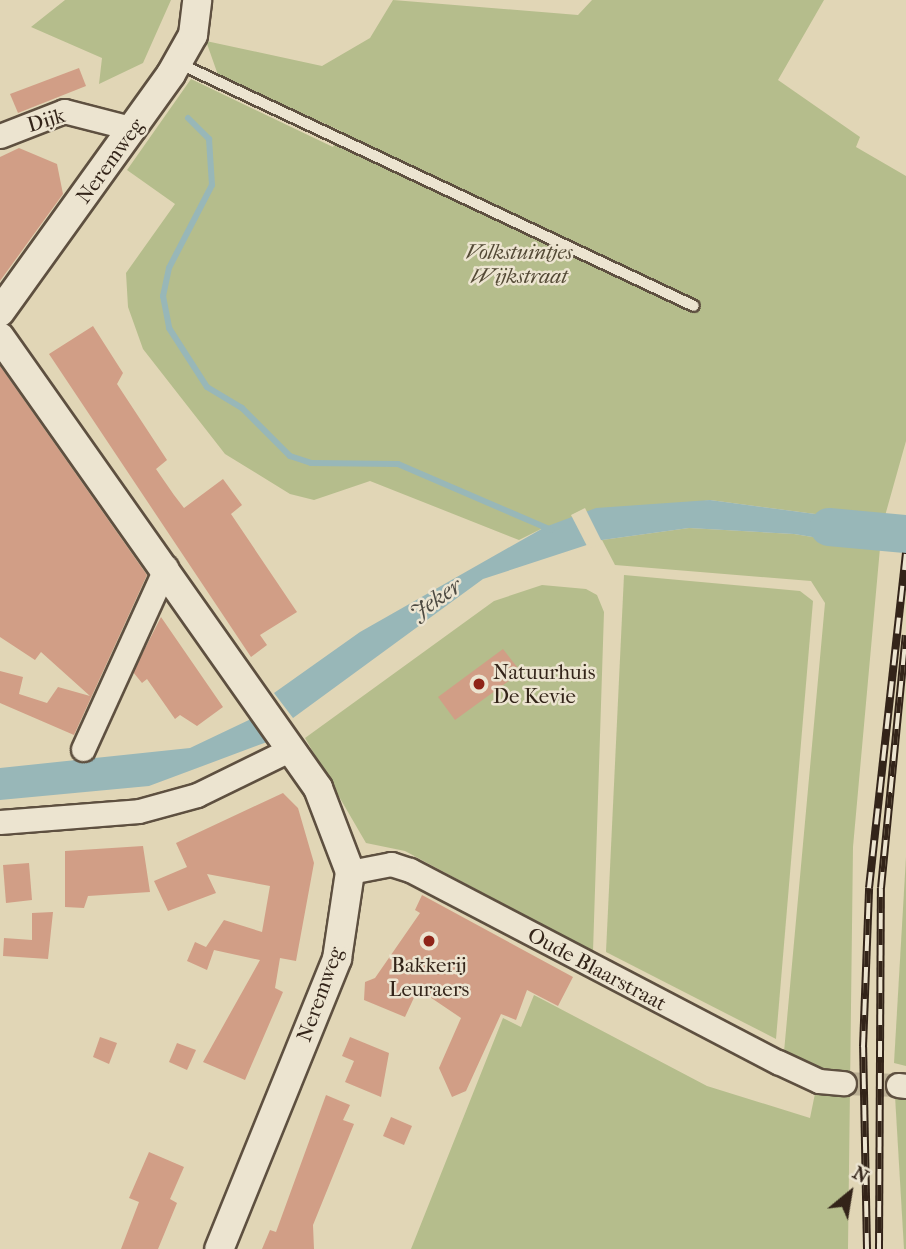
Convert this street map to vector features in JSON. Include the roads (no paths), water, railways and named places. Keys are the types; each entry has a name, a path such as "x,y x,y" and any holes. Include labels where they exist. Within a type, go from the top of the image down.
{"street":[{"name":"Neremweg","path":"0,312 134,129 178,63 193,35 197,0"},
{"name":"Dijk","path":"0,136 64,111 134,129"},
{"name":"Neremweg","path":"0,337 166,567 286,741 333,816 350,872 337,960 219,1249"},
{"path":"83,749 166,567"},
{"path":"0,822 139,811 197,795 286,741"},
{"name":"Oude Blaarstraat","path":"350,872 391,864 411,870 778,1062 819,1081 844,1083"}],"lane":[{"path":"178,63 694,306"}],"water":[{"path":"710,500 883,523 880,548 794,534 689,528 602,540 483,579 293,718 274,693 360,632 545,527 596,508"},
{"path":"251,719 267,742 149,786 0,800 0,768 190,748"}],"waterway":[{"path":"188,118 209,139 212,185 169,268 163,296 169,328 207,387 242,408 290,456 311,463 398,464 551,530"},
{"name":"Jeker","path":"829,527 906,534"}],"tunnel":[{"path":"844,1083 898,1085"}],"railway":[{"path":"867,1249 863,1047 869,888 906,553"},
{"path":"879,1249 881,888 906,635"}],"place":[{"name":"Natuurhuis De Kevie","path":"479,684"},
{"name":"Bakkerij Leuraers","path":"429,941"}],"park label":[{"name":"Volkstuintjes Wijkstraat","path":"519,264"}]}
